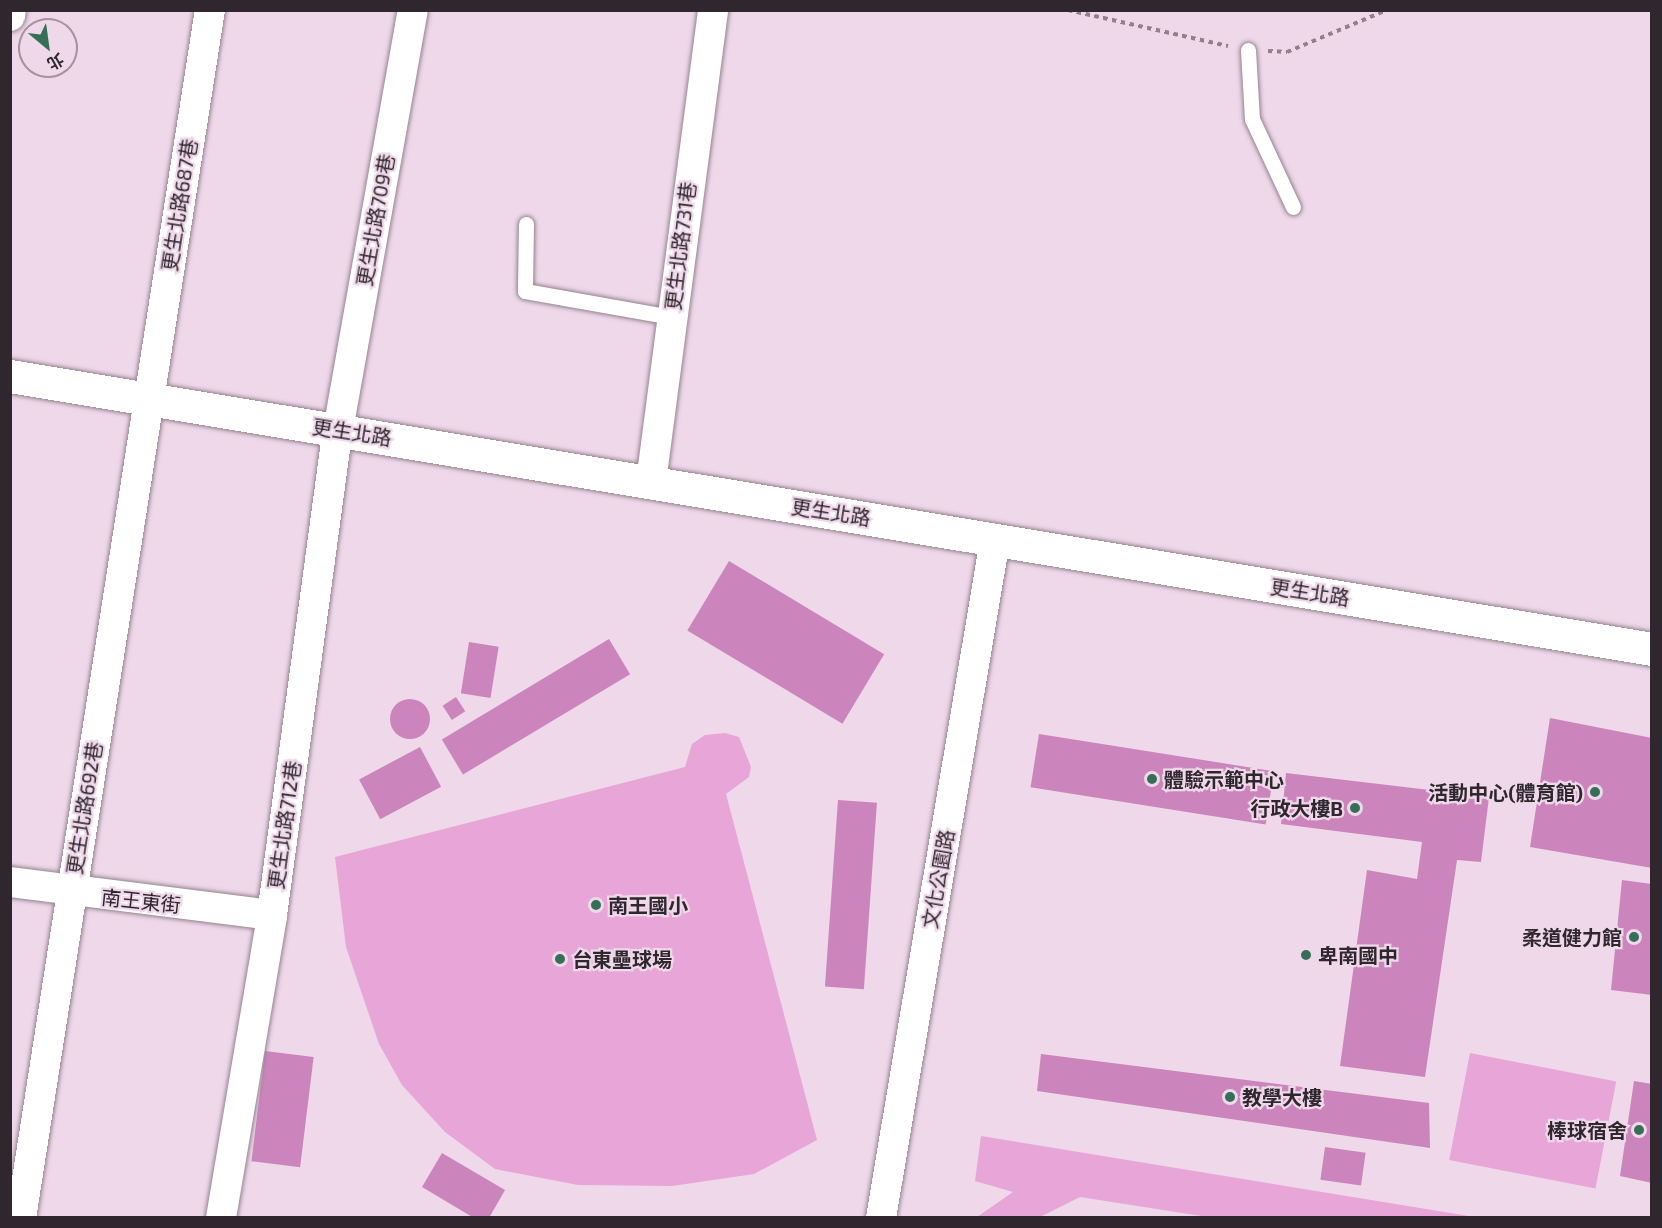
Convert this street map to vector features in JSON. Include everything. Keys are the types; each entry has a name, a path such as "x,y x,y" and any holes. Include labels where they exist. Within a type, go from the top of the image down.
{"main road":[{"name":"更生北路","path":"10,376 1652,649"}],"street":[{"path":"10,16 12,10"},
{"name":"更生北路687巷","path":"148,399 210,10"},
{"name":"更生北路709巷","path":"338,430 413,10"},
{"name":"更生北路731巷","path":"651,482 713,10"},
{"name":"更生北路692巷","path":"21,1218 148,399"},
{"name":"更生北路712巷","path":"221,1218 272,915 338,430"},
{"name":"文化公園路","path":"881,1218 995,540"},
{"name":"南王東街","path":"10,882 70,893 272,915"}],"lane":[{"path":"1248,50 1252,119 1293,207"},
{"path":"526,224 525,291 671,317"}],"path":[{"path":"1068,10 1248,50 1287,52 1387,10"}],"shaded area":[{"name":"台東壘球場","path":"725,733 739,737 751,767 749,777 726,794 817,1140 754,1174 672,1186 578,1185 495,1169 445,1132 402,1085 379,1044 346,947 335,857 685,767 692,744 705,735"},
{"path":"1470,1053 1616,1081 1595,1188 1449,1160"},
{"path":"981,1136 1475,1217 1208,1217 1080,1197 1040,1217 977,1217 1013,1192 975,1181"}],"building":[{"path":"729,561 884,654 842,724 687,630"},
{"path":"609,639 630,674 463,775 442,739"},
{"path":"469,642 499,647 490,698 461,693"},
{"path":"456,697 465,711 452,720 443,706"},
{"path":"410,699 418,700 424,705 429,711 429,727 424,733 418,738 410,739 402,738 396,733 391,727 390,719 391,711 396,705 402,700"},
{"name":"活動中心(體育館)","path":"1550,718 1652,738 1652,868 1530,847"},
{"name":"體驗示範中心","path":"1039,734 1274,771 1266,825 1031,787"},
{"path":"420,747 441,787 380,819 359,779"},
{"path":"1286,773 1489,797 1481,862 1457,860 1425,1077 1340,1066 1367,870 1417,879 1422,842 1281,824"},
{"path":"838,800 877,803 864,989 825,987"},
{"name":"柔道健力館","path":"1622,880 1652,884 1652,995 1611,990"},
{"path":"265,1051 314,1057 300,1167 251,1161"},
{"name":"教學大樓","path":"1041,1054 1429,1103 1430,1148 1037,1091"},
{"name":"棒球宿舍","path":"1634,1081 1652,1084 1652,1183 1620,1176"},
{"path":"1325,1147 1366,1153 1361,1185 1320,1180"},
{"path":"442,1153 505,1190 489,1218 474,1218 422,1187"}],"place":[{"name":"體驗示範中心","path":"1152,779"},
{"name":"活動中心(體育館)","path":"1595,792"},
{"name":"行政大樓B","path":"1355,808"},
{"name":"南王國小","path":"596,905"},
{"name":"柔道健力館","path":"1634,937"},
{"name":"卑南國中","path":"1306,955"},
{"name":"台東壘球場","path":"560,959"},
{"name":"教學大樓","path":"1230,1097"},
{"name":"棒球宿舍","path":"1639,1130"}]}
